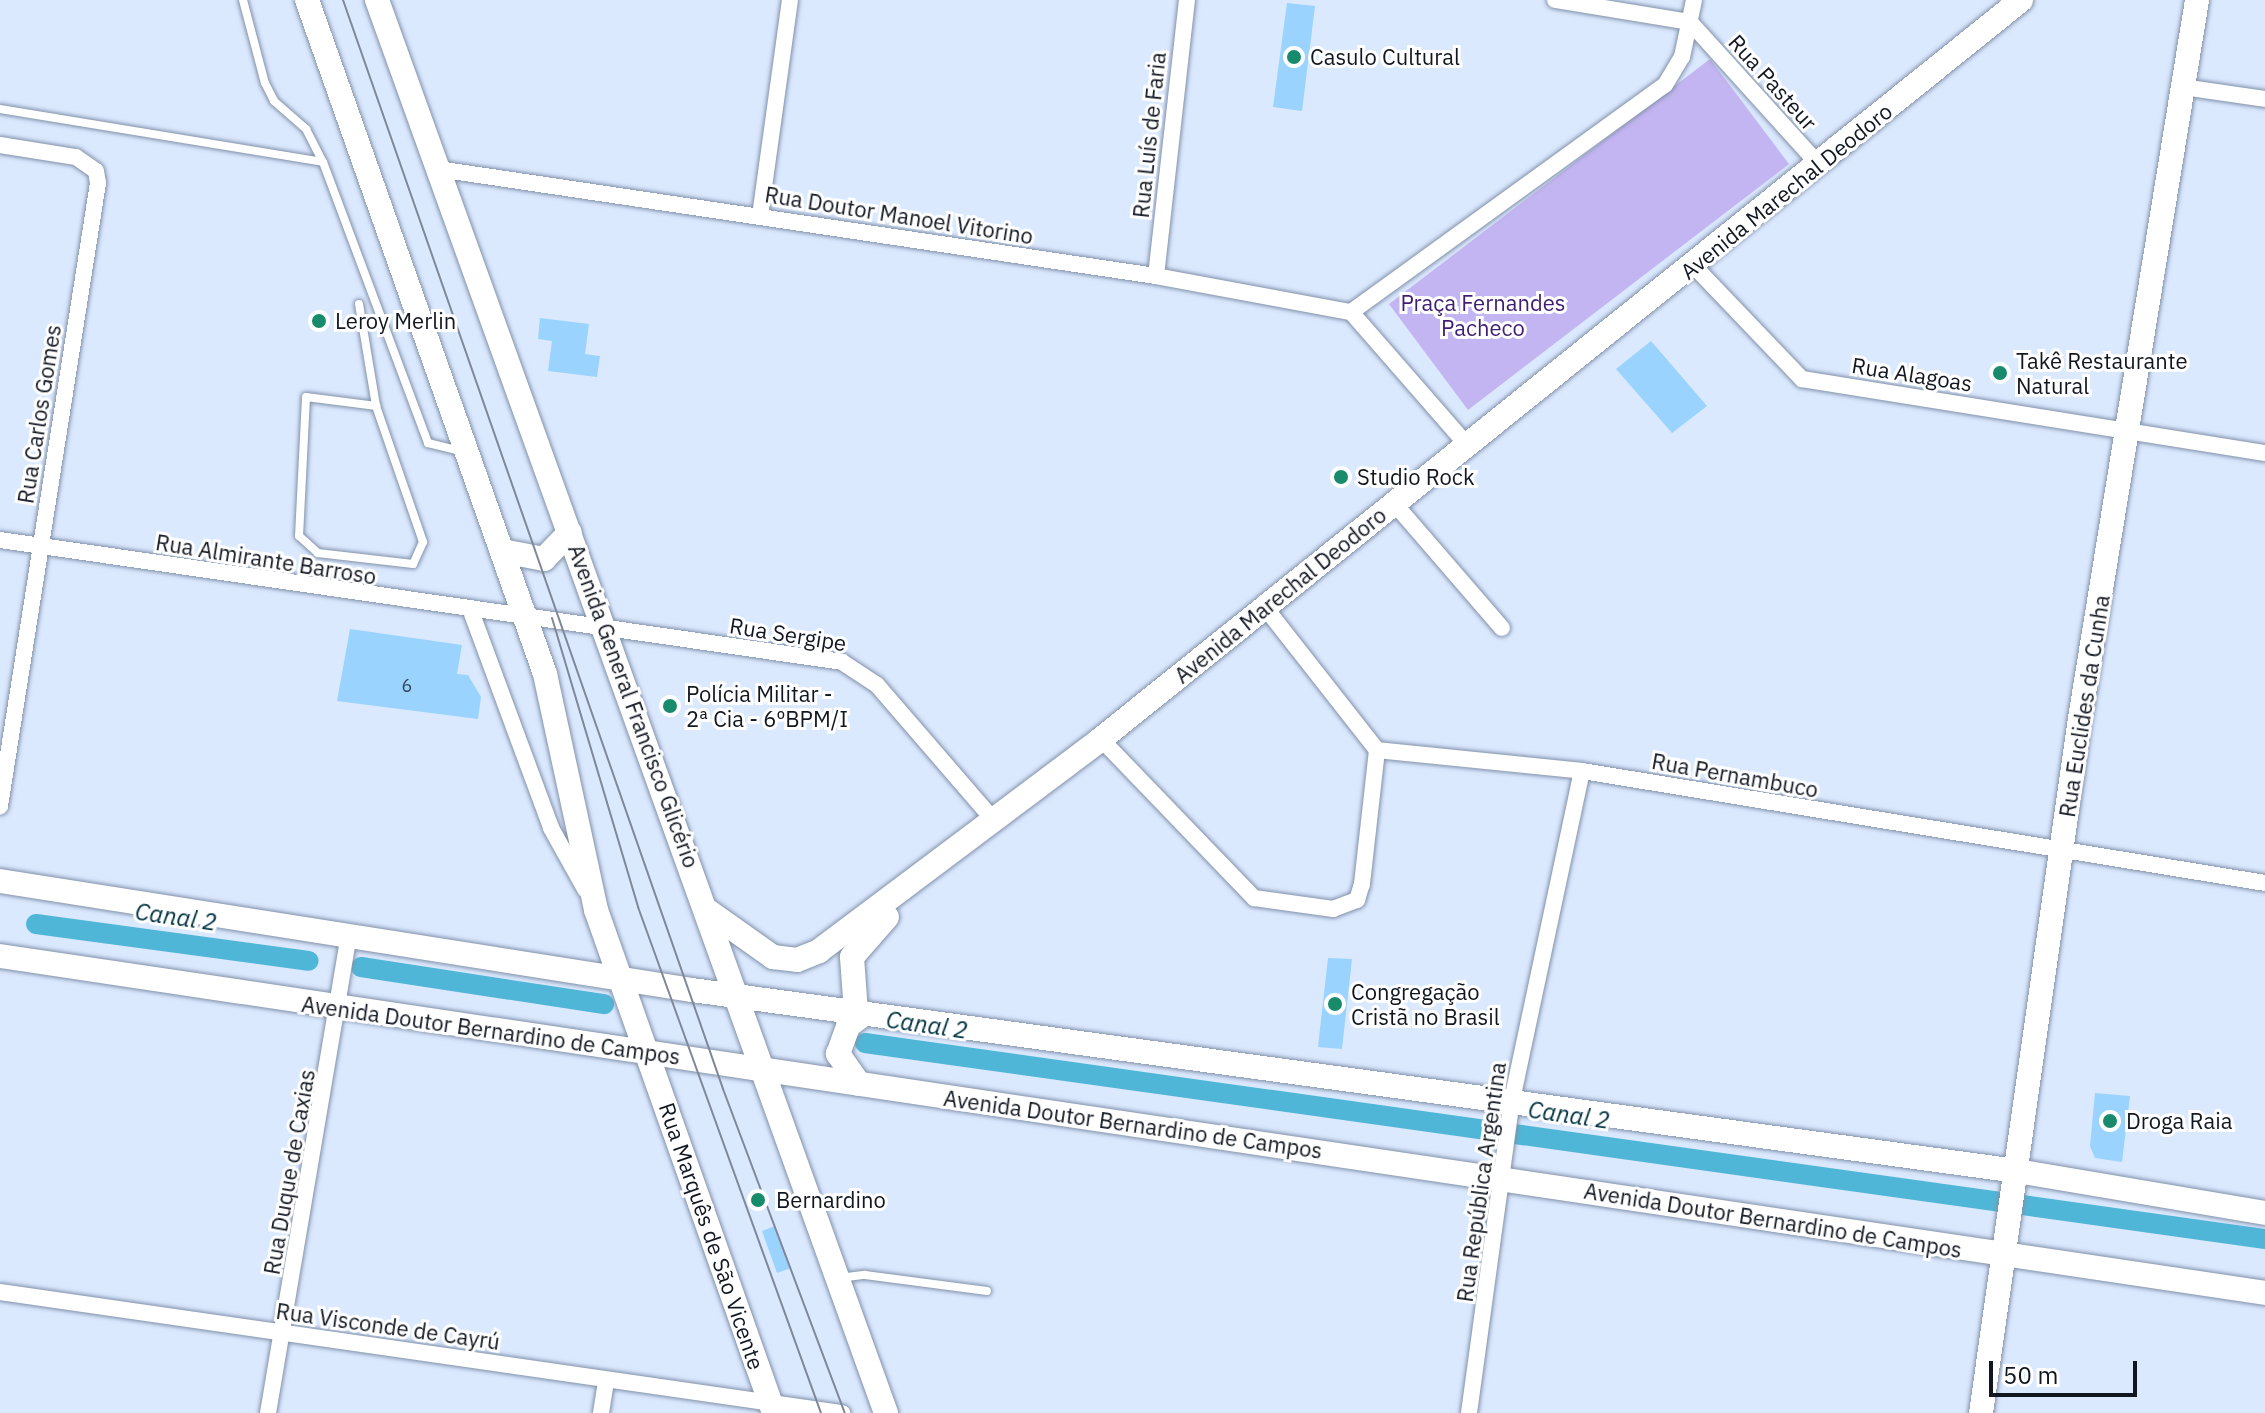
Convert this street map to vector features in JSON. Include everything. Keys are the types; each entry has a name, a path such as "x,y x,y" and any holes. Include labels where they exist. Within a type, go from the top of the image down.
{"main road":[{"path":"307,0 469,453 551,695 596,910"},
{"name":"Avenida General Francisco Glicério","path":"377,0 708,911 886,1413"},
{"name":"Avenida Marechal Deodoro","path":"708,911 773,957 804,959 942,861 992,818 1101,739 2021,0"},
{"name":"Rua Euclides da Cunha","path":"1981,1413 2061,853 2131,432 2197,0"},
{"path":"502,551 544,559 570,532"},
{"path":"860,1013 848,979 858,947 942,861"},
{"path":"0,881 622,980 1511,1111 2015,1182 2265,1213"},
{"name":"Rua Marquês de São Vicente","path":"596,910 772,1408"},
{"name":"Avenida Doutor Bernardino de Campos","path":"0,956 859,1084 1505,1169 2006,1244 2265,1293"},
{"path":"859,1084 838,1054 848,1026 860,1013"}],"street":[{"path":"760,216 790,0"},
{"name":"Rua Luís de Faria","path":"1156,276 1187,0"},
{"path":"1555,0 1690,22"},
{"path":"1467,445 1351,312 1665,85 1690,22 1694,0"},
{"name":"Rua Pasteur","path":"1690,22 1819,165"},
{"path":"2183,87 2265,99"},
{"name":"Rua Carlos Gomes","path":"0,145 76,157 96,171 0,806"},
{"name":"Rua Doutor Manoel Vitorino","path":"438,169 1156,276 1351,312"},
{"name":"Rua Alagoas","path":"1693,265 1802,379 2265,453"},
{"path":"1394,503 1502,628"},
{"name":"Rua Almirante Barroso","path":"0,540 526,620"},
{"path":"1101,739 1254,898 1333,909 1357,900 1362,884 1377,750 1264,606"},
{"name":"Rua Marquês de São Vicente","path":"472,614 551,828 596,910"},
{"name":"Rua Sergipe","path":"526,620 852,666 992,818"},
{"name":"Rua Pernambuco","path":"1377,750 1582,771 2061,853 2265,883"},
{"name":"Rua República Argentina","path":"1469,1413 1511,1111 1582,771"},
{"name":"Rua Duque de Caxias","path":"268,1413 341,1007 348,938"},
{"name":"Rua Visconde de Cayrú","path":"0,1292 772,1408 842,1413"},
{"path":"601,1413 606,1381"}],"lane":[{"path":"243,0 274,101 306,129 323,162 428,443 469,453"},
{"path":"0,109 323,162"},
{"path":"359,304 376,406 423,542 423,556 413,564 318,553 299,536 306,397 376,406"},
{"path":"839,1278 865,1275 987,1291"}],"green space":[{"name":"Praça Fernandes Pacheco","path":"1710,59 1789,164 1468,410 1389,304"}],"building":[{"name":"Casulo Cultural","path":"1287,3 1315,6 1302,111 1273,107"},
{"path":"540,318 589,324 585,354 600,356 597,377 548,371 552,341 538,339"},
{"path":"1651,341 1707,406 1672,433 1616,369"},
{"path":"350,629 462,645 457,674 468,675 481,697 478,719 337,701"},
{"name":"Congregação Cristã no Brasil","path":"1328,958 1352,959 1342,1049 1318,1047"},
{"name":"Droga Raia","path":"2095,1093 2130,1096 2122,1162 2095,1158 2090,1146"},
{"path":"775,1226 791,1268 777,1273 762,1231"}],"waterway":[{"name":"Canal 2","path":"36,924 308,961"},
{"name":"Canal 2","path":"361,967 604,1004"},
{"name":"Canal 2","path":"865,1043 2265,1239"}],"tram line":[{"path":"343,0 723,1089 845,1413"},
{"path":"552,618 638,907 821,1413"}],"place":[{"name":"Casulo Cultural","path":"1294,57"},
{"name":"Leroy Merlin","path":"319,321"},
{"name":"Takê Restaurante Natural","path":"2000,373"},
{"name":"Studio Rock","path":"1341,477"},
{"name":"Polícia Militar - 2ª Cia - 6ºBPM/I","path":"670,706"},
{"name":"Congregação Cristã no Brasil","path":"1335,1004"},
{"name":"Droga Raia","path":"2110,1121"},
{"name":"Bernardino","path":"758,1200"}]}
